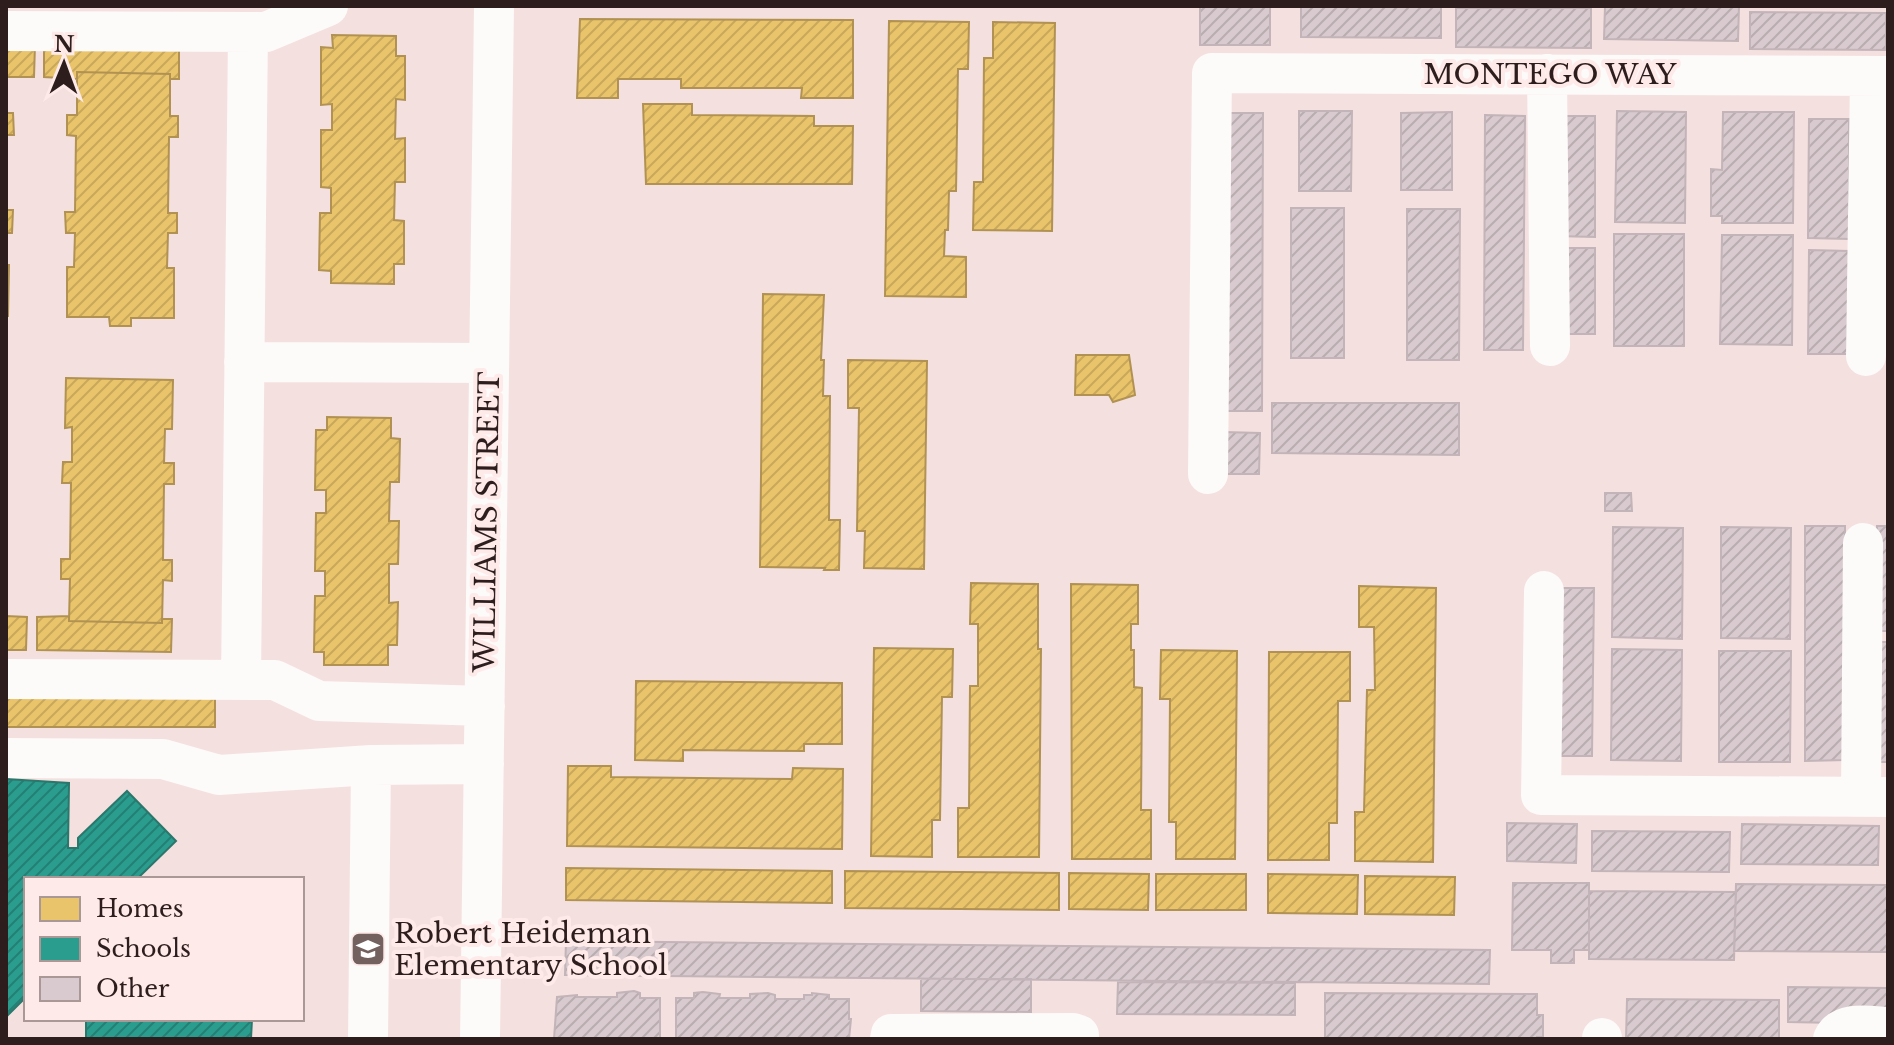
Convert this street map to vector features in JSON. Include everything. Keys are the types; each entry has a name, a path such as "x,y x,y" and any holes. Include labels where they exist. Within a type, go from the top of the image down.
{"street":[{"path":"6,31 266,32 328,6"},
{"name":"WILLIAMS STREET","path":"480,1039 494,6"},
{"path":"241,680 248,32"},
{"name":"MONTEGO WAY","path":"1208,474 1212,73 1879,76"},
{"path":"1547,74 1550,346"},
{"path":"1866,356 1879,76"},
{"path":"244,362 489,363"},
{"path":"1544,591 1541,795 1874,797 1863,543"},
{"path":"6,679 275,680 319,701 485,706"},
{"path":"6,758 163,759 219,775 371,765 484,764"},
{"path":"368,1039 371,765"},
{"path":"1833,1039 1836,1033 1849,1026 1888,1027"},
{"path":"890,1039 891,1034 1073,1033 1079,1035 1079,1039"}],"building: Homes":[{"path":"580,19 853,20 853,98 801,98 802,88 681,88 681,79 618,79 618,98 577,98"},
{"path":"889,21 969,22 968,69 958,69 956,191 949,191 944,256 966,257 966,297 885,296"},
{"path":"993,22 1055,23 1052,231 973,230 974,182 983,182 984,58 993,58"},
{"path":"332,35 396,36 396,56 405,56 405,100 396,99 395,139 405,138 405,182 395,182 394,220 404,221 404,264 394,264 394,284 331,283 331,271 319,270 320,213 331,213 331,188 321,187 321,130 332,130 332,104 321,105 321,47 333,48"},
{"path":"6,44 35,44 34,77 6,77"},
{"path":"44,44 179,46 179,79 170,79 170,74 77,72 77,79 44,77"},
{"path":"77,72 170,74 170,116 178,116 178,137 169,137 168,213 177,213 177,233 168,233 167,268 174,268 174,318 131,318 131,326 110,326 109,317 67,317 67,267 74,267 75,233 66,233 65,212 75,212 76,136 67,135 67,115 77,115"},
{"path":"643,104 692,104 692,115 814,116 814,126 853,126 852,184 646,184"},
{"path":"6,113 13,113 14,135 6,135"},
{"path":"6,210 13,210 12,233 6,233"},
{"path":"6,265 9,265 8,316 6,316"},
{"path":"763,294 824,295 821,360 824,360 823,396 830,396 829,520 840,520 839,570 760,567"},
{"path":"1076,355 1129,355 1135,395 1113,402 1109,395 1075,395"},
{"path":"848,360 927,361 924,569 864,568 865,531 857,531 859,408 848,408"},
{"path":"66,378 173,380 172,429 165,429 164,463 174,463 174,484 164,484 163,560 172,560 172,581 163,580 162,623 69,621 70,579 61,579 61,559 70,559 71,483 62,483 63,462 72,462 72,427 65,428"},
{"path":"327,417 391,418 391,438 400,439 399,482 390,482 389,521 399,521 398,564 389,564 389,603 398,602 397,645 388,645 388,665 324,665 324,652 314,652 315,596 325,596 325,571 315,571 316,513 326,513 326,490 315,490 316,430 327,430"},
{"path":"971,583 1038,584 1038,649 1041,649 1039,857 958,857 958,808 969,808 970,686 978,686 978,624 970,624"},
{"path":"1071,584 1138,585 1138,624 1131,624 1131,650 1134,650 1134,687 1142,688 1141,810 1151,810 1151,859 1072,859"},
{"path":"1359,586 1436,588 1433,862 1355,861 1355,812 1364,812 1367,690 1375,690 1374,627 1359,627"},
{"path":"6,616 27,617 26,650 6,650"},
{"path":"69,616 69,621 162,623 162,619 172,619 171,652 37,650 37,617"},
{"path":"874,648 953,649 952,697 942,697 940,820 932,820 932,857 871,856"},
{"path":"1161,650 1237,651 1235,859 1176,859 1176,822 1169,822 1170,699 1160,699"},
{"path":"1269,652 1350,652 1350,701 1338,701 1337,823 1329,823 1329,860 1268,860"},
{"path":"636,681 842,683 842,744 804,744 804,751 683,750 683,761 635,760"},
{"path":"6,692 215,692 215,727 6,727"},
{"path":"568,766 611,766 611,777 792,779 793,768 843,769 842,849 567,846"},
{"path":"566,868 832,871 832,903 566,900"},
{"path":"845,871 1059,873 1059,910 845,908"},
{"path":"1069,873 1149,874 1148,910 1069,909"},
{"path":"1156,874 1246,874 1246,910 1156,910"},
{"path":"1268,874 1358,875 1357,914 1268,913"},
{"path":"1365,876 1455,877 1454,915 1365,914"}],"building: Schools":[{"path":"6,779 69,783 68,848 78,848 78,838 127,791 176,841 139,877 24,877 24,999 6,1017"},
{"path":"86,1021 252,1021 251,1039 86,1039"}],"building: Other":[{"path":"1200,6 1270,6 1270,45 1200,45"},
{"path":"1301,6 1441,6 1441,38 1301,37"},
{"path":"1605,6 1739,6 1738,41 1604,39"},
{"path":"1456,8 1591,8 1591,48 1456,47"},
{"path":"1750,12 1886,13 1886,50 1750,49"},
{"path":"1299,111 1352,111 1351,191 1299,191"},
{"path":"1617,111 1686,112 1685,223 1615,222"},
{"path":"1452,112 1452,190 1401,190 1401,113"},
{"path":"1723,112 1794,112 1793,223 1722,223 1722,216 1711,216 1711,169 1722,170"},
{"path":"1223,113 1263,113 1262,411 1223,411"},
{"path":"1485,115 1525,116 1523,350 1484,350"},
{"path":"1556,116 1595,116 1595,237 1556,236"},
{"path":"1809,119 1849,119 1849,239 1808,238"},
{"path":"1291,208 1344,208 1344,358 1291,358"},
{"path":"1407,209 1460,209 1459,360 1407,360"},
{"path":"1614,234 1684,234 1684,346 1614,346"},
{"path":"1722,235 1793,235 1792,345 1720,344"},
{"path":"1556,248 1595,248 1595,334 1556,334"},
{"path":"1809,250 1849,251 1847,354 1808,354"},
{"path":"1881,250 1888,250 1888,353 1881,353"},
{"path":"1272,403 1459,403 1459,455 1272,453"},
{"path":"1223,432 1260,433 1259,474 1222,474"},
{"path":"1605,493 1631,493 1632,511 1605,511"},
{"path":"1805,526 1845,526 1845,760 1805,761"},
{"path":"1877,526 1888,526 1888,631 1877,631"},
{"path":"1613,527 1683,528 1682,639 1612,637"},
{"path":"1721,527 1791,528 1790,639 1721,638"},
{"path":"1554,588 1594,588 1592,756 1552,756"},
{"path":"1876,642 1888,642 1888,762 1878,762"},
{"path":"1612,649 1682,650 1681,761 1611,760"},
{"path":"1719,651 1791,651 1790,762 1719,762"},
{"path":"1507,823 1577,824 1576,863 1507,861"},
{"path":"1742,824 1879,826 1878,865 1741,864"},
{"path":"1592,831 1730,832 1729,872 1592,871"},
{"path":"1513,883 1589,883 1589,950 1574,950 1574,963 1551,963 1551,950 1512,950"},
{"path":"1736,884 1887,885 1887,952 1734,951"},
{"path":"1589,891 1736,892 1734,960 1589,959"},
{"path":"566,941 1490,950 1489,984 565,975"},
{"path":"921,979 1031,979 1031,1012 921,1011"},
{"path":"1118,982 1295,983 1295,1015 1117,1014"},
{"path":"1788,987 1888,988 1888,1024 1788,1022"},
{"path":"617,993 640,993 640,998 660,998 660,1039 554,1039 557,997 617,997"},
{"path":"694,993 720,994 719,998 750,998 750,994 768,993 775,995 775,999 804,999 804,995 812,993 829,995 829,999 849,999 849,1039 676,1039 676,998 694,998"},
{"path":"1325,993 1537,994 1537,1015 1543,1015 1543,1037 1325,1039"},
{"path":"1627,999 1779,1000 1779,1039 1626,1039"}],"place":[{"name":"Robert Heideman Elementary School","path":"368,949"}]}
